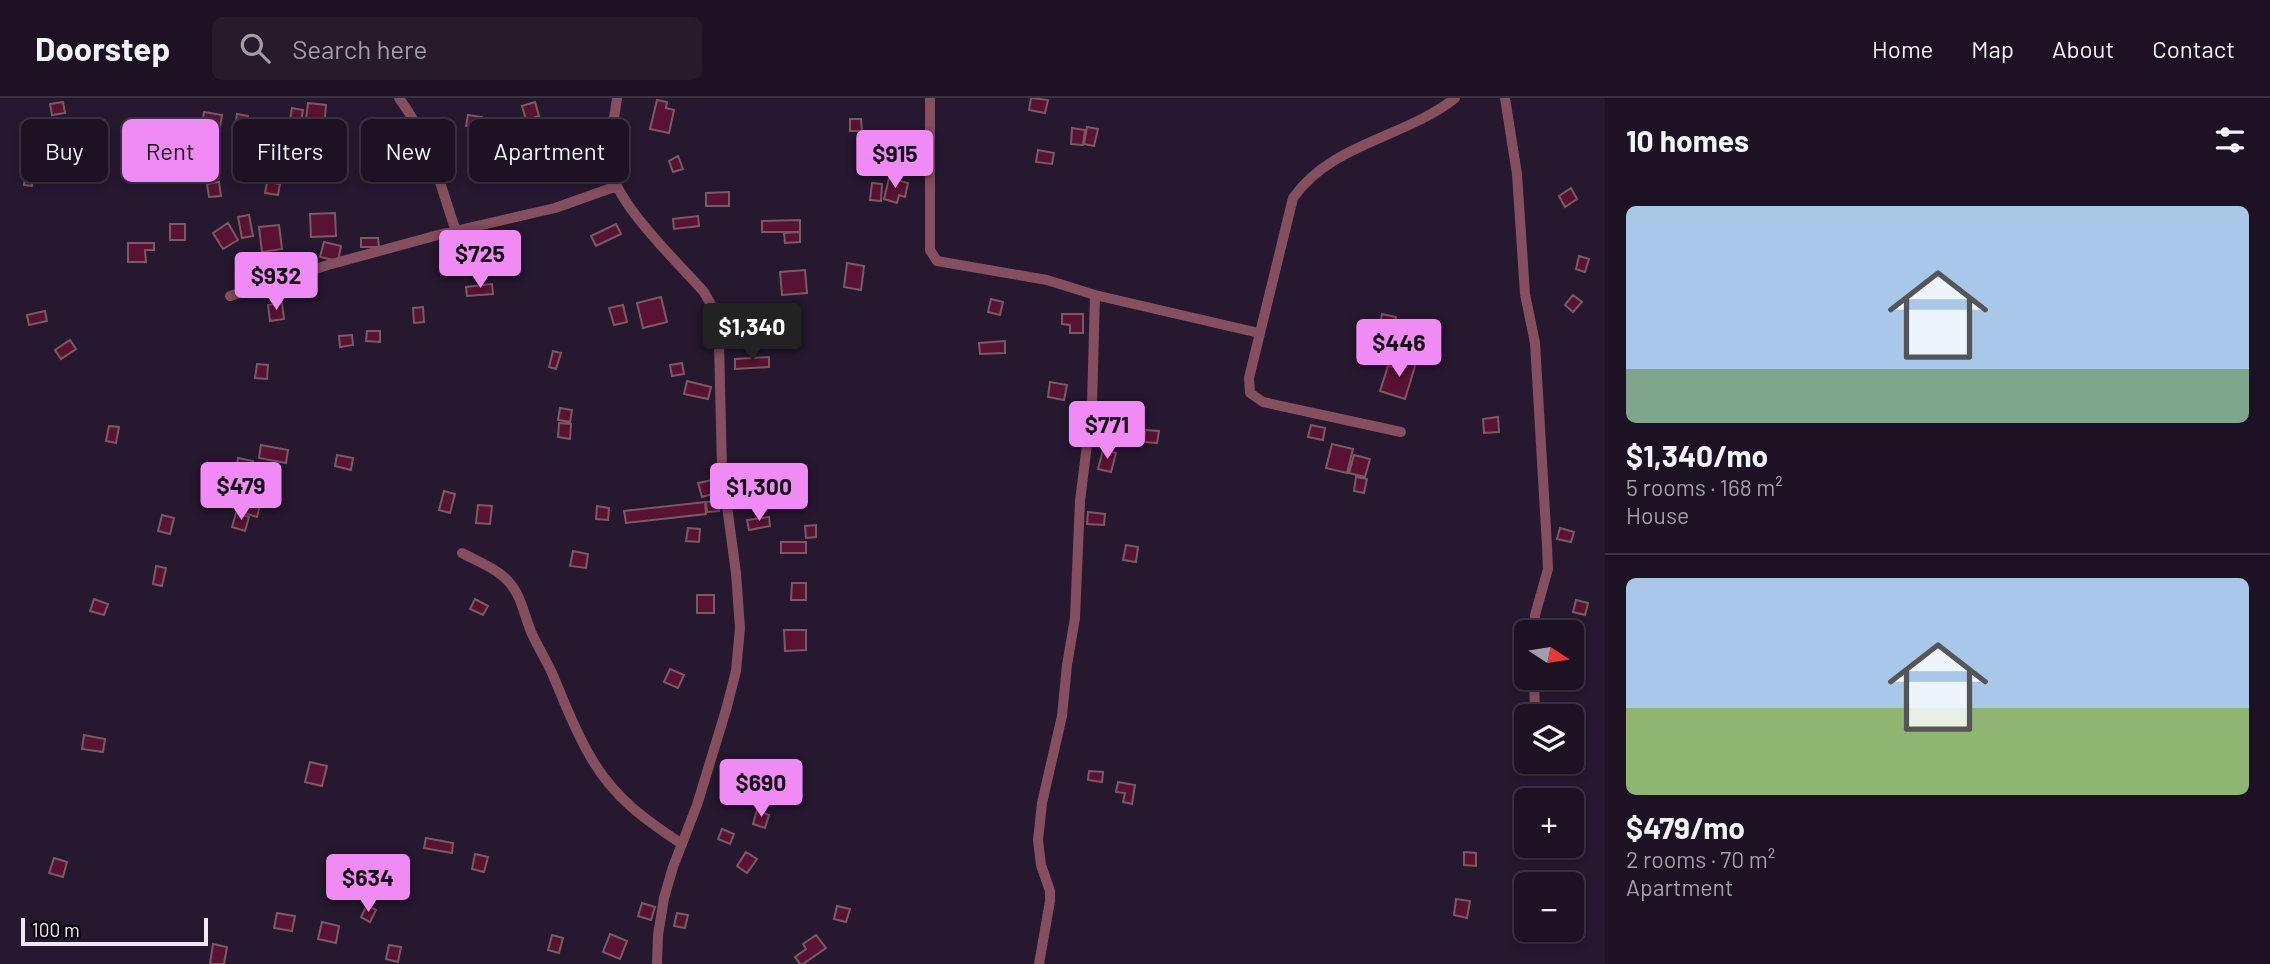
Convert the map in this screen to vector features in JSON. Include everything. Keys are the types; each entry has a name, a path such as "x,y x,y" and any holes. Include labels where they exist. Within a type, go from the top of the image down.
{"street":[{"path":"399,98 415,121 432,155 456,231"},
{"path":"617,98 610,152 612,174 622,198 704,292 714,310 719,342 722,470 736,573 740,628 736,671 729,697 697,805 664,898 658,934 657,964"},
{"path":"930,98 929,224 933,258 945,264 989,268 1047,280 1095,295 1259,333"},
{"path":"1401,432 1278,407 1255,398 1248,387 1293,198 1304,183 1355,148 1411,123 1455,98"},
{"path":"1505,98 1517,174 1525,294 1535,343 1547,546 1548,569 1535,620"},
{"path":"230,296 328,265 555,208 617,186"},
{"path":"1039,964 1050,901 1038,840 1045,791 1062,716 1075,618 1080,501 1092,404 1095,295"},
{"path":"462,553 507,580 520,599 531,632 551,670 569,717 591,758 614,790 637,814 682,844"}],"building":[{"path":"1031,98 1048,100 1045,113 1029,110"},
{"path":"657,100 667,102 666,108 674,110 669,133 650,129"},
{"path":"63,102 65,113 52,115 50,104"},
{"path":"535,102 539,116 526,119 522,106"},
{"path":"308,103 326,105 325,119 306,119"},
{"path":"292,108 303,110 302,119 290,119"},
{"path":"204,112 222,115 220,127 219,119 203,119"},
{"path":"237,114 248,116 248,119 236,119"},
{"path":"468,115 482,117 469,119 469,126 466,126"},
{"path":"850,119 861,119 862,131 850,131"},
{"path":"1087,127 1098,129 1094,146 1084,144"},
{"path":"1072,128 1085,130 1083,145 1071,144"},
{"path":"878,134 890,136 888,147 876,145"},
{"path":"913,143 925,144 924,161 912,161"},
{"path":"1038,150 1054,153 1052,164 1036,162"},
{"path":"678,156 683,169 673,172 669,161"},
{"path":"889,178 908,183 905,197 899,195 897,203 884,199"},
{"path":"219,182 221,196 209,197 207,184"},
{"path":"267,182 280,184 278,195 265,193"},
{"path":"872,183 882,184 881,201 870,200"},
{"path":"1571,188 1577,199 1565,207 1559,196"},
{"path":"729,192 729,206 706,206 706,193"},
{"path":"335,213 336,236 311,237 310,214"},
{"path":"249,215 253,236 242,238 238,217"},
{"path":"698,216 699,226 674,229 673,219"},
{"path":"800,220 800,232 762,232 762,221"},
{"path":"228,223 238,240 223,249 213,233"},
{"path":"170,224 185,224 185,240 170,240"},
{"path":"616,224 621,234 596,246 591,236"},
{"path":"279,225 282,249 262,252 259,227"},
{"path":"800,232 800,242 785,243 784,233"},
{"path":"361,238 378,238 379,247 361,247"},
{"path":"324,242 341,246 338,261 320,257"},
{"path":"128,243 154,243 154,250 145,250 146,262 128,262"},
{"path":"1579,256 1589,259 1585,272 1576,269"},
{"path":"847,263 864,266 861,290 844,287"},
{"path":"805,270 807,293 782,295 780,272"},
{"path":"492,284 493,294 467,296 466,287"},
{"path":"1573,295 1582,302 1573,312 1565,305"},
{"path":"661,297 667,322 643,328 637,303"},
{"path":"991,299 1003,302 1000,315 988,312"},
{"path":"282,303 284,319 270,321 268,305"},
{"path":"623,305 627,322 614,325 609,308"},
{"path":"423,307 424,322 414,323 413,308"},
{"path":"45,311 47,321 29,325 27,315"},
{"path":"1062,314 1083,314 1083,333 1070,333 1070,325 1062,324"},
{"path":"1382,314 1396,317 1394,330 1380,326"},
{"path":"781,323 797,323 798,341 781,342"},
{"path":"367,331 380,331 380,342 366,341"},
{"path":"352,335 353,345 340,347 339,336"},
{"path":"70,340 76,349 61,359 55,350"},
{"path":"1005,341 1005,353 980,354 979,343"},
{"path":"553,351 561,353 556,369 549,367"},
{"path":"769,357 769,367 735,369 735,359"},
{"path":"1400,358 1416,363 1405,399 1380,391 1388,366 1397,368"},
{"path":"682,363 684,374 672,376 670,365"},
{"path":"257,364 268,365 267,379 255,378"},
{"path":"687,381 711,387 708,399 684,394"},
{"path":"1050,382 1067,385 1064,400 1048,397"},
{"path":"560,408 572,410 570,422 558,420"},
{"path":"1498,417 1499,432 1484,433 1483,419"},
{"path":"559,423 571,424 570,439 558,437"},
{"path":"1311,425 1325,428 1323,440 1308,437"},
{"path":"109,426 119,427 116,443 106,441"},
{"path":"1145,430 1159,431 1157,443 1144,442"},
{"path":"1332,444 1353,449 1347,473 1326,468"},
{"path":"261,445 288,450 286,463 259,458"},
{"path":"1103,450 1116,453 1111,472 1098,469"},
{"path":"337,455 353,458 351,470 335,466"},
{"path":"1354,455 1370,459 1365,477 1349,473"},
{"path":"238,458 253,461 251,469 237,466"},
{"path":"775,474 794,475 792,498 774,497"},
{"path":"1356,477 1367,479 1364,493 1354,491"},
{"path":"713,480 716,493 702,497 698,483"},
{"path":"444,491 455,494 450,513 439,510"},
{"path":"248,494 262,498 257,517 242,512"},
{"path":"718,501 719,511 707,512 706,502"},
{"path":"705,502 706,514 626,523 624,511"},
{"path":"478,505 492,506 490,524 476,523"},
{"path":"597,506 609,508 608,520 596,519"},
{"path":"1088,512 1105,514 1104,525 1087,524"},
{"path":"236,513 249,517 245,531 232,527"},
{"path":"162,515 174,518 170,534 158,531"},
{"path":"769,517 770,526 749,530 747,520"},
{"path":"816,525 816,537 806,538 805,526"},
{"path":"688,528 700,529 699,542 686,541"},
{"path":"1560,528 1574,532 1571,542 1557,539"},
{"path":"781,542 806,542 806,553 781,553"},
{"path":"1126,545 1138,547 1136,562 1123,560"},
{"path":"573,551 588,554 586,568 570,566"},
{"path":"156,566 166,568 162,586 153,584"},
{"path":"792,583 806,583 806,600 791,600"},
{"path":"697,595 714,595 714,613 697,613"},
{"path":"94,599 108,604 104,615 90,611"},
{"path":"475,599 488,606 483,615 470,609"},
{"path":"1576,600 1588,603 1585,615 1573,612"},
{"path":"784,630 806,630 806,650 785,651"},
{"path":"670,669 684,675 678,688 664,682"},
{"path":"84,735 105,739 103,752 82,749"},
{"path":"310,762 327,766 322,786 305,782"},
{"path":"1089,771 1103,772 1102,782 1088,780"},
{"path":"1118,782 1135,785 1132,804 1123,802 1125,793 1116,792"},
{"path":"757,810 769,815 765,828 753,824"},
{"path":"722,829 734,834 730,844 718,839"},
{"path":"426,838 453,843 452,853 424,848"},
{"path":"746,852 757,859 747,873 737,866"},
{"path":"1464,852 1476,853 1476,866 1464,865"},
{"path":"475,854 488,857 484,872 472,869"},
{"path":"54,858 67,862 63,877 49,873"},
{"path":"1456,899 1470,901 1467,918 1454,915"},
{"path":"642,903 655,907 651,920 638,916"},
{"path":"367,905 376,910 370,922 361,917"},
{"path":"837,906 850,909 846,922 834,919"},
{"path":"277,913 295,916 292,931 274,928"},
{"path":"677,913 688,915 685,928 674,926"},
{"path":"322,922 339,926 336,943 318,939"},
{"path":"610,934 627,941 620,959 603,952"},
{"path":"552,935 563,938 559,953 548,950"},
{"path":"816,935 826,948 800,964 795,957 806,949 803,944"},
{"path":"213,944 227,947 224,964 210,964"},
{"path":"389,945 401,947 398,962 386,959"}]}
